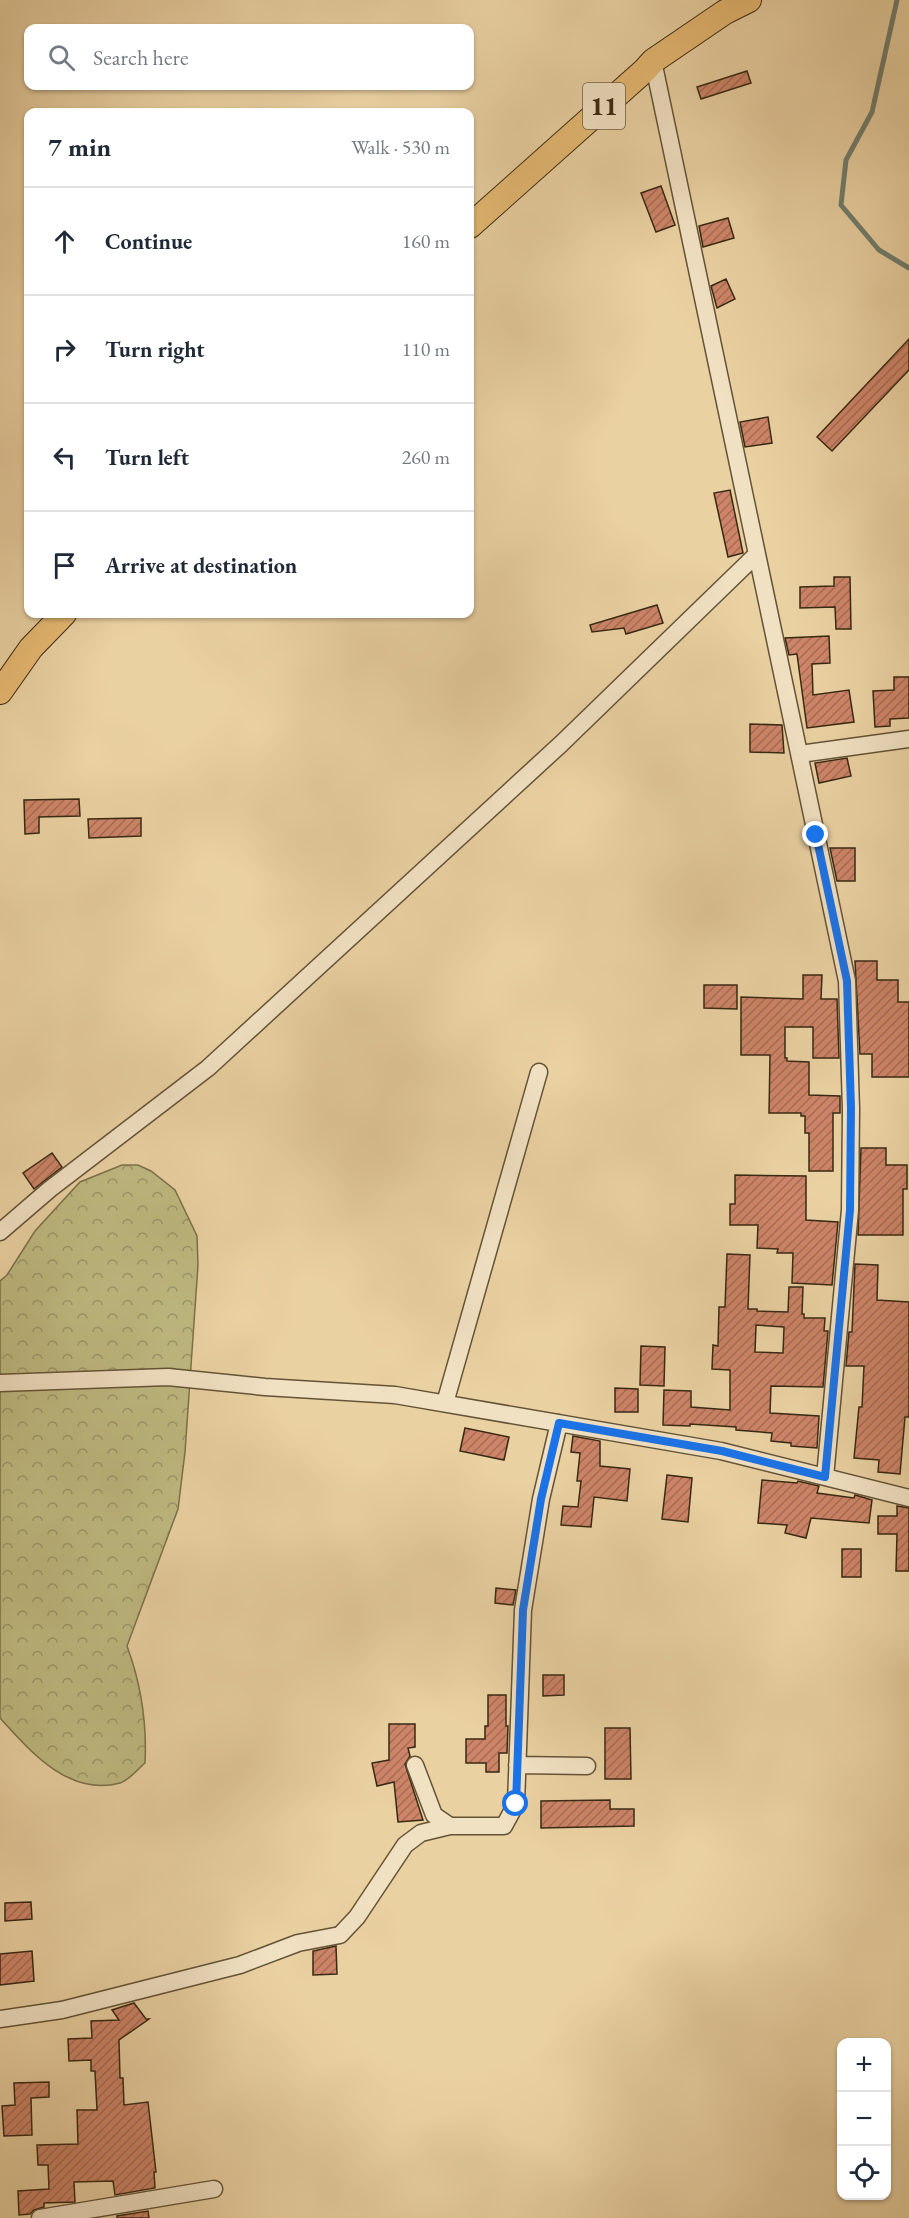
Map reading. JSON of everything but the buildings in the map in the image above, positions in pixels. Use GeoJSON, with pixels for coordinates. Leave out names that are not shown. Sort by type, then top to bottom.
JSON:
{"type":"FeatureCollection","features":[{"type":"Feature","properties":{"kind":"highway","name":"11"},"geometry":{"type":"LineString","coordinates":[[474,222],[653,61],[725,12],[749,0]]}},
{"type":"Feature","properties":{"kind":"highway"},"geometry":{"type":"LineString","coordinates":[[0,692],[31,648],[60,618]]}},
{"type":"Feature","properties":{"kind":"street"},"geometry":{"type":"LineString","coordinates":[[653,61],[843,953],[847,981],[850,1210],[825,1477]]}},
{"type":"Feature","properties":{"kind":"street"},"geometry":{"type":"LineString","coordinates":[[0,1232],[50,1189],[208,1068],[561,744],[757,554]]}},
{"type":"Feature","properties":{"kind":"street"},"geometry":{"type":"LineString","coordinates":[[800,754],[909,739]]}},
{"type":"Feature","properties":{"kind":"street"},"geometry":{"type":"LineString","coordinates":[[445,1403],[539,1072]]}},
{"type":"Feature","properties":{"kind":"street"},"geometry":{"type":"LineString","coordinates":[[0,1383],[168,1377],[265,1387],[395,1395],[722,1451],[909,1498]]}},
{"type":"Feature","properties":{"kind":"street"},"geometry":{"type":"LineString","coordinates":[[0,2019],[62,2010],[240,1965],[298,1943],[340,1935],[357,1917],[405,1845],[421,1833],[450,1826],[504,1826],[516,1804],[523,1610],[541,1499],[559,1423]]}},
{"type":"Feature","properties":{"kind":"street"},"geometry":{"type":"LineString","coordinates":[[415,1765],[434,1815],[450,1826]]}},
{"type":"Feature","properties":{"kind":"street"},"geometry":{"type":"LineString","coordinates":[[517,1765],[587,1766]]}},
{"type":"Feature","properties":{"kind":"street"},"geometry":{"type":"LineString","coordinates":[[40,2218],[214,2189]]}},
{"type":"Feature","properties":{"kind":"green space"},"geometry":{"type":"Polygon","coordinates":[[[122,1165],[138,1165],[151,1171],[175,1190],[197,1236],[198,1265],[185,1452],[178,1509],[127,1646],[142,1704],[145,1763],[123,1782],[101,1786],[84,1783],[52,1768],[24,1744],[0,1718],[0,1281],[7,1275],[35,1231],[80,1182],[122,1165]]]}},
{"type":"Feature","properties":{"kind":"waterway"},"geometry":{"type":"LineString","coordinates":[[897,0],[872,112],[846,160],[841,205],[879,250],[909,268]]}},
{"type":"Feature","properties":{"kind":"route"},"geometry":{"type":"LineString","coordinates":[[516,1804],[523,1610],[541,1499],[559,1423],[722,1451],[825,1477],[850,1210],[851,1108],[847,981],[843,953],[816,835]]}}]}
